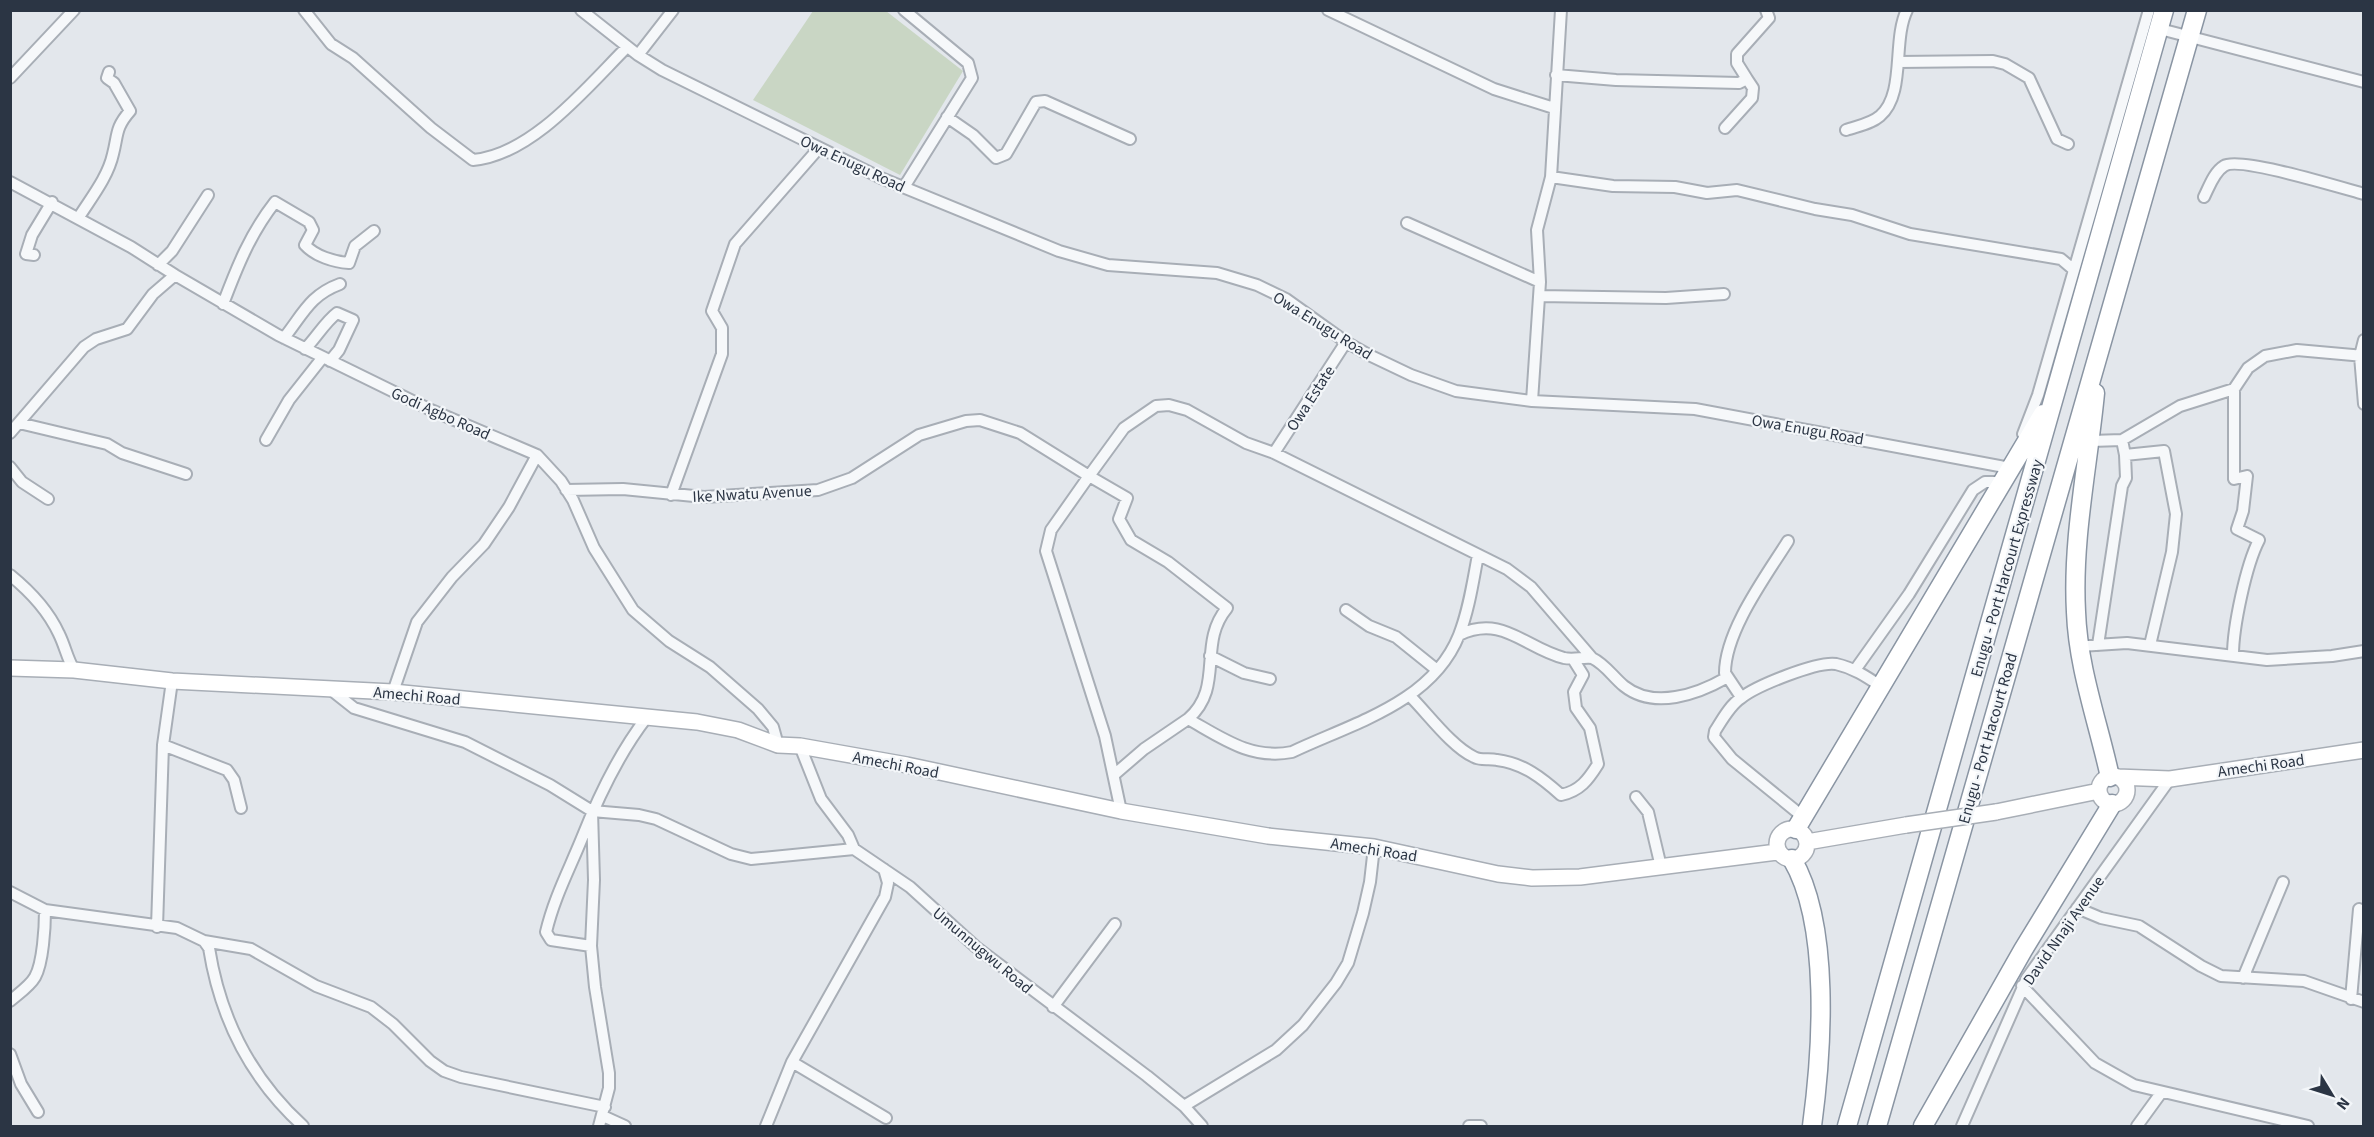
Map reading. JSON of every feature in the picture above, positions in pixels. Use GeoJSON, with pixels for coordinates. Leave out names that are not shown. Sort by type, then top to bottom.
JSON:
{"type":"FeatureCollection","features":[{"type":"Feature","properties":{"kind":"highway"},"geometry":{"type":"LineString","coordinates":[[2109,782],[2087,693],[2089,646],[2076,612],[2077,549],[2091,441],[2099,349],[2197,10]]}},
{"type":"Feature","properties":{"kind":"highway","name":"Enugu - Port Harcourt Expressway"},"geometry":{"type":"LineString","coordinates":[[1847,1126],[2053,397],[2158,15]]}},
{"type":"Feature","properties":{"kind":"highway","name":"Enugu - Port Hacourt Road"},"geometry":{"type":"LineString","coordinates":[[1877,1126],[2099,349]]}},
{"type":"Feature","properties":{"kind":"highway"},"geometry":{"type":"LineString","coordinates":[[1802,829],[1882,687],[2053,397]]}},
{"type":"Feature","properties":{"kind":"highway"},"geometry":{"type":"LineString","coordinates":[[1923,1126],[2023,950],[2117,802]]}},
{"type":"Feature","properties":{"kind":"highway"},"geometry":{"type":"LineString","coordinates":[[1785,856],[1807,888],[1818,953],[1817,1086],[1812,1126]]}},
{"type":"Feature","properties":{"kind":"main road","name":"Amechi Road"},"geometry":{"type":"LineString","coordinates":[[10,668],[74,670],[172,681],[393,692],[647,717],[738,730],[778,745],[800,746],[907,765],[1121,811],[1268,836],[1374,847],[1498,874],[1532,878],[1580,877],[1785,856]]}},
{"type":"Feature","properties":{"kind":"main road","name":"Amechi Road"},"geometry":{"type":"LineString","coordinates":[[2164,779],[2364,750]]}},
{"type":"Feature","properties":{"kind":"main road"},"geometry":{"type":"LineString","coordinates":[[1802,829],[1805,852],[1785,856],[1779,836],[1784,831],[1802,829],[1906,825],[1996,812],[2109,782],[2164,779]]}},
{"type":"Feature","properties":{"kind":"main road"},"geometry":{"type":"LineString","coordinates":[[2109,782],[2103,800],[2117,802],[2164,779]]}},
{"type":"Feature","properties":{"kind":"main road"},"geometry":{"type":"LineString","coordinates":[[2109,782],[2126,785],[2117,802]]}},
{"type":"Feature","properties":{"kind":"street"},"geometry":{"type":"LineString","coordinates":[[10,78],[74,10]]}},
{"type":"Feature","properties":{"kind":"street"},"geometry":{"type":"LineString","coordinates":[[304,10],[331,44],[353,58],[431,128],[473,160],[501,155],[530,140],[627,47]]}},
{"type":"Feature","properties":{"kind":"street","name":"Owa Enugu Road"},"geometry":{"type":"LineString","coordinates":[[580,10],[638,56],[819,148],[904,187],[1059,251],[1108,266],[1200,271],[1234,276],[1286,299],[1346,342],[1411,375],[1442,387],[1532,401],[1695,409],[2006,475]]}},
{"type":"Feature","properties":{"kind":"street"},"geometry":{"type":"LineString","coordinates":[[638,56],[673,10]]}},
{"type":"Feature","properties":{"kind":"street"},"geometry":{"type":"LineString","coordinates":[[904,10],[970,67],[972,78],[904,187]]}},
{"type":"Feature","properties":{"kind":"street"},"geometry":{"type":"LineString","coordinates":[[1328,10],[1494,89],[1554,108]]}},
{"type":"Feature","properties":{"kind":"street"},"geometry":{"type":"LineString","coordinates":[[1532,401],[1540,282],[1537,230],[1551,177],[1561,10]]}},
{"type":"Feature","properties":{"kind":"street"},"geometry":{"type":"LineString","coordinates":[[1743,81],[1737,63],[1737,54],[1769,18],[1766,10]]}},
{"type":"Feature","properties":{"kind":"street"},"geometry":{"type":"LineString","coordinates":[[1846,130],[1874,121],[1886,111],[1896,81],[1901,24],[1907,10]]}},
{"type":"Feature","properties":{"kind":"street"},"geometry":{"type":"LineString","coordinates":[[1855,670],[1909,594],[1973,490],[1985,482],[2006,475],[2038,395],[2074,270],[2158,15],[2190,39],[2364,82]]}},
{"type":"Feature","properties":{"kind":"street"},"geometry":{"type":"LineString","coordinates":[[1898,62],[1993,61],[2005,64],[2030,78],[2057,140],[2068,144]]}},
{"type":"Feature","properties":{"kind":"street"},"geometry":{"type":"LineString","coordinates":[[79,217],[113,155],[115,134],[130,111],[114,82],[107,78],[109,72]]}},
{"type":"Feature","properties":{"kind":"street"},"geometry":{"type":"LineString","coordinates":[[1556,75],[1616,80],[1743,81],[1753,88],[1752,98],[1725,128]]}},
{"type":"Feature","properties":{"kind":"street"},"geometry":{"type":"LineString","coordinates":[[947,117],[973,135],[996,158],[1006,154],[1036,102],[1045,101],[1130,139]]}},
{"type":"Feature","properties":{"kind":"street"},"geometry":{"type":"LineString","coordinates":[[671,495],[722,354],[722,328],[712,311],[735,244],[819,148]]}},
{"type":"Feature","properties":{"kind":"street"},"geometry":{"type":"LineString","coordinates":[[2204,197],[2215,176],[2224,166],[2233,163],[2269,169],[2364,194]]}},
{"type":"Feature","properties":{"kind":"street"},"geometry":{"type":"LineString","coordinates":[[1551,177],[1575,182],[1675,187],[1707,193],[1737,190],[1815,209],[1852,215],[1910,234],[2061,260],[2074,270]]}},
{"type":"Feature","properties":{"kind":"street","name":"Godi Agbo Road"},"geometry":{"type":"LineString","coordinates":[[10,182],[79,217],[223,304],[305,349],[431,410],[537,455],[561,481],[573,500],[594,548],[633,610],[669,641],[710,667],[758,709],[772,727],[778,745]]}},
{"type":"Feature","properties":{"kind":"street"},"geometry":{"type":"LineString","coordinates":[[158,265],[172,251],[208,195]]}},
{"type":"Feature","properties":{"kind":"street"},"geometry":{"type":"LineString","coordinates":[[34,255],[27,254],[32,235],[52,202]]}},
{"type":"Feature","properties":{"kind":"street"},"geometry":{"type":"LineString","coordinates":[[223,304],[240,257],[258,223],[275,202],[309,222],[313,230],[305,245],[312,253],[332,260],[349,263],[355,246],[374,231]]}},
{"type":"Feature","properties":{"kind":"street"},"geometry":{"type":"LineString","coordinates":[[1407,223],[1540,282]]}},
{"type":"Feature","properties":{"kind":"street"},"geometry":{"type":"LineString","coordinates":[[10,433],[84,347],[96,339],[127,329],[153,294],[174,275]]}},
{"type":"Feature","properties":{"kind":"street"},"geometry":{"type":"LineString","coordinates":[[284,338],[311,300],[323,291],[340,285]]}},
{"type":"Feature","properties":{"kind":"street"},"geometry":{"type":"LineString","coordinates":[[1539,296],[1666,298],[1724,294]]}},
{"type":"Feature","properties":{"kind":"street"},"geometry":{"type":"LineString","coordinates":[[266,440],[289,400],[326,359],[339,350],[353,320],[342,314],[333,315],[323,331],[305,349]]}},
{"type":"Feature","properties":{"kind":"street"},"geometry":{"type":"LineString","coordinates":[[2364,340],[2362,356],[2364,404]]}},
{"type":"Feature","properties":{"kind":"street","name":"Owa Estate"},"geometry":{"type":"LineString","coordinates":[[1274,453],[1346,342]]}},
{"type":"Feature","properties":{"kind":"street"},"geometry":{"type":"LineString","coordinates":[[2233,655],[2236,627],[2252,553],[2259,540],[2237,529],[2243,511],[2247,476],[2234,479],[2235,389],[2248,368],[2265,356],[2297,350],[2362,356]]}},
{"type":"Feature","properties":{"kind":"street"},"geometry":{"type":"LineString","coordinates":[[2091,441],[2122,440],[2180,406],[2235,389]]}},
{"type":"Feature","properties":{"kind":"street"},"geometry":{"type":"LineString","coordinates":[[1121,811],[1115,774],[1046,551],[1051,530],[1124,428],[1156,406],[1169,405],[1187,410],[1246,443],[1274,453],[1506,568],[1531,587],[1592,658],[1628,689],[1667,698],[1698,693],[1726,678]]}},
{"type":"Feature","properties":{"kind":"street","name":"Ike Nwatu Avenue"},"geometry":{"type":"LineString","coordinates":[[566,490],[623,489],[704,497],[818,490],[852,478],[919,435],[966,421],[980,420],[1020,433],[1127,498],[1119,519],[1131,540],[1168,562],[1227,609],[1214,625],[1210,656]]}},
{"type":"Feature","properties":{"kind":"street"},"geometry":{"type":"LineString","coordinates":[[19,423],[107,444],[122,453],[186,474]]}},
{"type":"Feature","properties":{"kind":"street"},"geometry":{"type":"LineString","coordinates":[[2122,440],[2126,477],[2089,646],[2150,645],[2284,660],[2364,651]]}},
{"type":"Feature","properties":{"kind":"street"},"geometry":{"type":"LineString","coordinates":[[2125,455],[2164,451],[2176,514],[2172,552],[2150,645]]}},
{"type":"Feature","properties":{"kind":"street"},"geometry":{"type":"LineString","coordinates":[[393,692],[417,622],[452,577],[484,544],[509,507],[537,455]]}},
{"type":"Feature","properties":{"kind":"street"},"geometry":{"type":"LineString","coordinates":[[10,467],[22,482],[48,499]]}},
{"type":"Feature","properties":{"kind":"street"},"geometry":{"type":"LineString","coordinates":[[1741,697],[1726,678],[1725,663],[1733,639],[1760,585],[1788,541]]}},
{"type":"Feature","properties":{"kind":"street"},"geometry":{"type":"LineString","coordinates":[[1188,719],[1240,748],[1260,754],[1277,755],[1292,752],[1410,696],[1437,670],[1459,635],[1478,555]]}},
{"type":"Feature","properties":{"kind":"street"},"geometry":{"type":"LineString","coordinates":[[10,575],[35,596],[45,610],[60,635],[64,652],[74,670]]}},
{"type":"Feature","properties":{"kind":"street"},"geometry":{"type":"LineString","coordinates":[[1346,610],[1369,626],[1396,637],[1437,670]]}},
{"type":"Feature","properties":{"kind":"street"},"geometry":{"type":"LineString","coordinates":[[1459,635],[1473,628],[1489,627],[1523,638],[1559,656],[1592,658]]}},
{"type":"Feature","properties":{"kind":"street"},"geometry":{"type":"LineString","coordinates":[[1115,774],[1144,749],[1188,719],[1198,709],[1206,696],[1210,656],[1244,674],[1270,679]]}},
{"type":"Feature","properties":{"kind":"street"},"geometry":{"type":"LineString","coordinates":[[1410,696],[1464,752],[1478,759],[1496,759],[1519,765],[1539,775],[1561,795],[1575,792],[1598,764],[1590,728],[1576,708],[1575,692],[1583,675],[1573,658]]}},
{"type":"Feature","properties":{"kind":"street"},"geometry":{"type":"LineString","coordinates":[[1802,829],[1732,759],[1714,737],[1723,719],[1741,697],[1811,666],[1831,664],[1855,670],[1882,687]]}},
{"type":"Feature","properties":{"kind":"street"},"geometry":{"type":"LineString","coordinates":[[157,927],[163,745],[172,681]]}},
{"type":"Feature","properties":{"kind":"street"},"geometry":{"type":"LineString","coordinates":[[330,689],[354,708],[465,742],[550,784],[592,811],[639,815],[656,819],[731,854],[751,859],[854,849]]}},
{"type":"Feature","properties":{"kind":"street"},"geometry":{"type":"LineString","coordinates":[[591,946],[551,940],[546,932],[555,899],[592,811],[632,736],[647,717]]}},
{"type":"Feature","properties":{"kind":"street"},"geometry":{"type":"LineString","coordinates":[[163,745],[227,770],[234,780],[241,808]]}},
{"type":"Feature","properties":{"kind":"street","name":"Umunnugwu Road"},"geometry":{"type":"LineString","coordinates":[[800,746],[821,799],[848,835],[854,849],[915,891],[976,947],[1184,1106],[1202,1126]]}},
{"type":"Feature","properties":{"kind":"street","name":"David Nnaji Avenue"},"geometry":{"type":"LineString","coordinates":[[1962,1126],[1995,1055],[2022,986],[2164,779]]}},
{"type":"Feature","properties":{"kind":"street"},"geometry":{"type":"LineString","coordinates":[[1636,797],[1648,812],[1661,867]]}},
{"type":"Feature","properties":{"kind":"street"},"geometry":{"type":"LineString","coordinates":[[592,811],[594,880],[591,946],[594,987],[609,1074],[602,1116]]}},
{"type":"Feature","properties":{"kind":"street"},"geometry":{"type":"LineString","coordinates":[[1184,1106],[1276,1050],[1303,1025],[1336,983],[1348,963],[1363,913],[1370,882],[1374,847]]}},
{"type":"Feature","properties":{"kind":"street"},"geometry":{"type":"LineString","coordinates":[[766,1126],[792,1062],[885,897],[888,883],[884,869]]}},
{"type":"Feature","properties":{"kind":"street"},"geometry":{"type":"LineString","coordinates":[[2243,978],[2283,882]]}},
{"type":"Feature","properties":{"kind":"street"},"geometry":{"type":"LineString","coordinates":[[10,892],[45,910],[177,928],[204,940],[251,950],[316,986],[371,1007],[444,1071],[602,1116],[625,1126]]}},
{"type":"Feature","properties":{"kind":"street"},"geometry":{"type":"LineString","coordinates":[[2077,908],[2101,918],[2139,926],[2221,976],[2304,981],[2364,1002]]}},
{"type":"Feature","properties":{"kind":"street"},"geometry":{"type":"LineString","coordinates":[[2352,999],[2359,909]]}},
{"type":"Feature","properties":{"kind":"street"},"geometry":{"type":"LineString","coordinates":[[10,1001],[34,979],[45,927],[45,910]]}},
{"type":"Feature","properties":{"kind":"street"},"geometry":{"type":"LineString","coordinates":[[1053,1007],[1115,924]]}},
{"type":"Feature","properties":{"kind":"street"},"geometry":{"type":"LineString","coordinates":[[204,940],[209,948],[225,1015],[235,1037],[270,1093],[303,1126]]}},
{"type":"Feature","properties":{"kind":"street"},"geometry":{"type":"LineString","coordinates":[[2022,986],[2096,1063],[2134,1085],[2308,1126]]}},
{"type":"Feature","properties":{"kind":"street"},"geometry":{"type":"LineString","coordinates":[[10,1054],[21,1084],[38,1113]]}},
{"type":"Feature","properties":{"kind":"street"},"geometry":{"type":"LineString","coordinates":[[792,1062],[886,1119]]}},
{"type":"Feature","properties":{"kind":"street"},"geometry":{"type":"LineString","coordinates":[[2137,1126],[2161,1093]]}},
{"type":"Feature","properties":{"kind":"street"},"geometry":{"type":"LineString","coordinates":[[1469,1126],[1481,1126]]}},
{"type":"Feature","properties":{"kind":"green space"},"geometry":{"type":"Polygon","coordinates":[[[813,11],[886,11],[963,71],[900,175],[753,100],[813,11]]]}}]}
